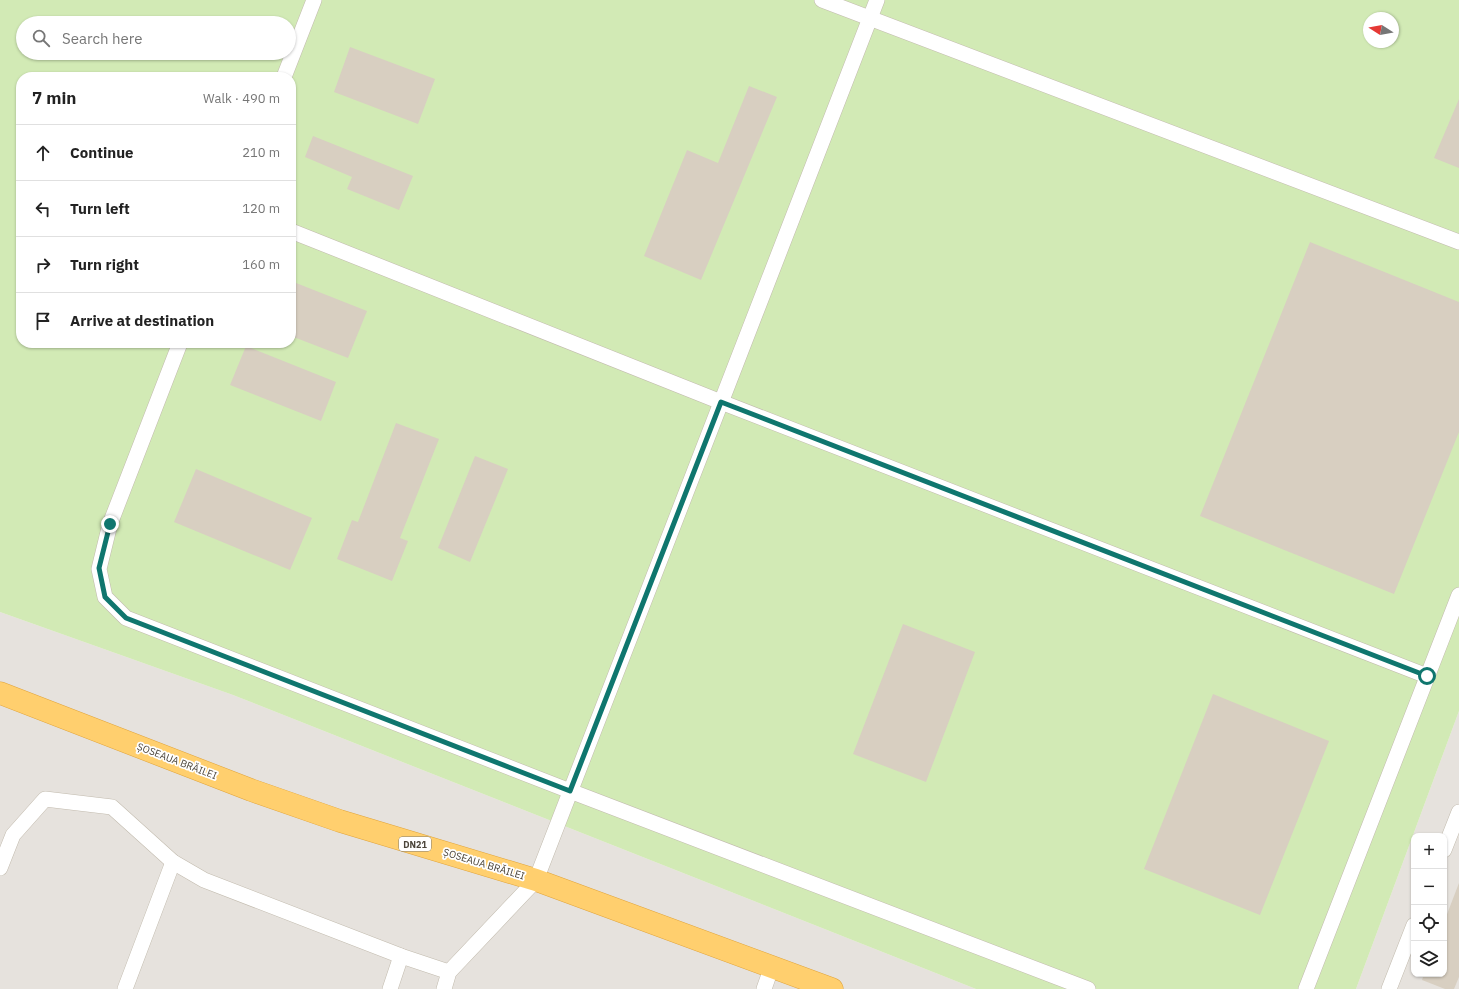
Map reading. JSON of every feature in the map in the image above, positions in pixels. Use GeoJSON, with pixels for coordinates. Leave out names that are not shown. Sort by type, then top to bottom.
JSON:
{"type":"FeatureCollection","features":[{"type":"Feature","properties":{"kind":"highway","name":"ȘOSEAUA BRĂILEI"},"geometry":{"type":"LineString","coordinates":[[0,693],[310,811],[536,880],[832,989]]}},
{"type":"Feature","properties":{"kind":"lane"},"geometry":{"type":"LineString","coordinates":[[296,46],[314,0]]}},
{"type":"Feature","properties":{"kind":"lane"},"geometry":{"type":"LineString","coordinates":[[822,0],[1459,242]]}},
{"type":"Feature","properties":{"kind":"lane"},"geometry":{"type":"LineString","coordinates":[[444,989],[449,972],[536,880],[877,0]]}},
{"type":"Feature","properties":{"kind":"lane"},"geometry":{"type":"LineString","coordinates":[[286,72],[291,60]]}},
{"type":"Feature","properties":{"kind":"lane"},"geometry":{"type":"LineString","coordinates":[[296,233],[721,402],[1427,676]]}},
{"type":"Feature","properties":{"kind":"lane"},"geometry":{"type":"LineString","coordinates":[[178,348],[110,524],[99,568],[105,597],[126,618],[570,791],[1088,989]]}},
{"type":"Feature","properties":{"kind":"lane"},"geometry":{"type":"LineString","coordinates":[[1306,989],[1459,595]]}},
{"type":"Feature","properties":{"kind":"lane"},"geometry":{"type":"LineString","coordinates":[[0,868],[13,835],[45,799],[112,807],[173,862],[204,880],[401,956],[449,972]]}},
{"type":"Feature","properties":{"kind":"lane"},"geometry":{"type":"LineString","coordinates":[[1447,842],[1459,812]]}},
{"type":"Feature","properties":{"kind":"lane"},"geometry":{"type":"LineString","coordinates":[[125,989],[173,862]]}},
{"type":"Feature","properties":{"kind":"lane"},"geometry":{"type":"LineString","coordinates":[[1389,989],[1411,934]]}},
{"type":"Feature","properties":{"kind":"lane"},"geometry":{"type":"LineString","coordinates":[[390,989],[401,956]]}},
{"type":"Feature","properties":{"kind":"lane"},"geometry":{"type":"LineString","coordinates":[[764,989],[772,966]]}},
{"type":"Feature","properties":{"kind":"shaded area"},"geometry":{"type":"Polygon","coordinates":[[[0,612],[233,695],[976,989],[0,989],[0,612]]]}},
{"type":"Feature","properties":{"kind":"shaded area"},"geometry":{"type":"Polygon","coordinates":[[[1459,711],[1459,989],[1356,989],[1411,841],[1411,977],[1447,977],[1447,833],[1414,833],[1459,711]]]}},
{"type":"Feature","properties":{"kind":"green space"},"geometry":{"type":"Polygon","coordinates":[[[0,0],[1459,0],[1459,711],[1414,833],[1411,833],[1411,841],[1356,989],[976,989],[233,695],[0,612],[0,0]]]}},
{"type":"Feature","properties":{"kind":"building"},"geometry":{"type":"Polygon","coordinates":[[[350,47],[435,79],[418,124],[334,92],[350,47]]]}},
{"type":"Feature","properties":{"kind":"building"},"geometry":{"type":"Polygon","coordinates":[[[749,86],[777,97],[701,280],[644,256],[687,150],[718,163],[749,86]]]}},
{"type":"Feature","properties":{"kind":"building"},"geometry":{"type":"Polygon","coordinates":[[[1459,99],[1459,168],[1434,158],[1459,99]]]}},
{"type":"Feature","properties":{"kind":"building"},"geometry":{"type":"Polygon","coordinates":[[[313,136],[413,176],[399,210],[347,189],[352,177],[305,157],[313,136]]]}},
{"type":"Feature","properties":{"kind":"building"},"geometry":{"type":"Polygon","coordinates":[[[1310,242],[1459,302],[1459,432],[1394,594],[1200,516],[1310,242]]]}},
{"type":"Feature","properties":{"kind":"building"},"geometry":{"type":"Polygon","coordinates":[[[296,283],[367,311],[348,358],[296,338],[296,283]]]}},
{"type":"Feature","properties":{"kind":"building"},"geometry":{"type":"Polygon","coordinates":[[[245,348],[251,348],[336,382],[321,421],[230,385],[245,348]]]}},
{"type":"Feature","properties":{"kind":"building"},"geometry":{"type":"Polygon","coordinates":[[[396,423],[439,439],[400,538],[408,541],[392,581],[337,559],[352,520],[358,522],[396,423]]]}},
{"type":"Feature","properties":{"kind":"building"},"geometry":{"type":"Polygon","coordinates":[[[475,456],[508,469],[470,562],[438,548],[475,456]]]}},
{"type":"Feature","properties":{"kind":"building"},"geometry":{"type":"Polygon","coordinates":[[[196,469],[312,518],[290,570],[174,522],[196,469]]]}},
{"type":"Feature","properties":{"kind":"building"},"geometry":{"type":"Polygon","coordinates":[[[903,624],[975,652],[926,782],[853,754],[903,624]]]}},
{"type":"Feature","properties":{"kind":"building"},"geometry":{"type":"Polygon","coordinates":[[[1213,694],[1329,741],[1260,915],[1144,869],[1213,694]]]}},
{"type":"Feature","properties":{"kind":"building"},"geometry":{"type":"Polygon","coordinates":[[[1459,883],[1459,977],[1454,989],[1445,989],[1422,980],[1423,977],[1447,977],[1447,914],[1459,883]]]}},
{"type":"Feature","properties":{"kind":"route"},"geometry":{"type":"LineString","coordinates":[[110,524],[99,568],[105,597],[126,618],[570,791],[721,402],[1427,676]]}}]}
